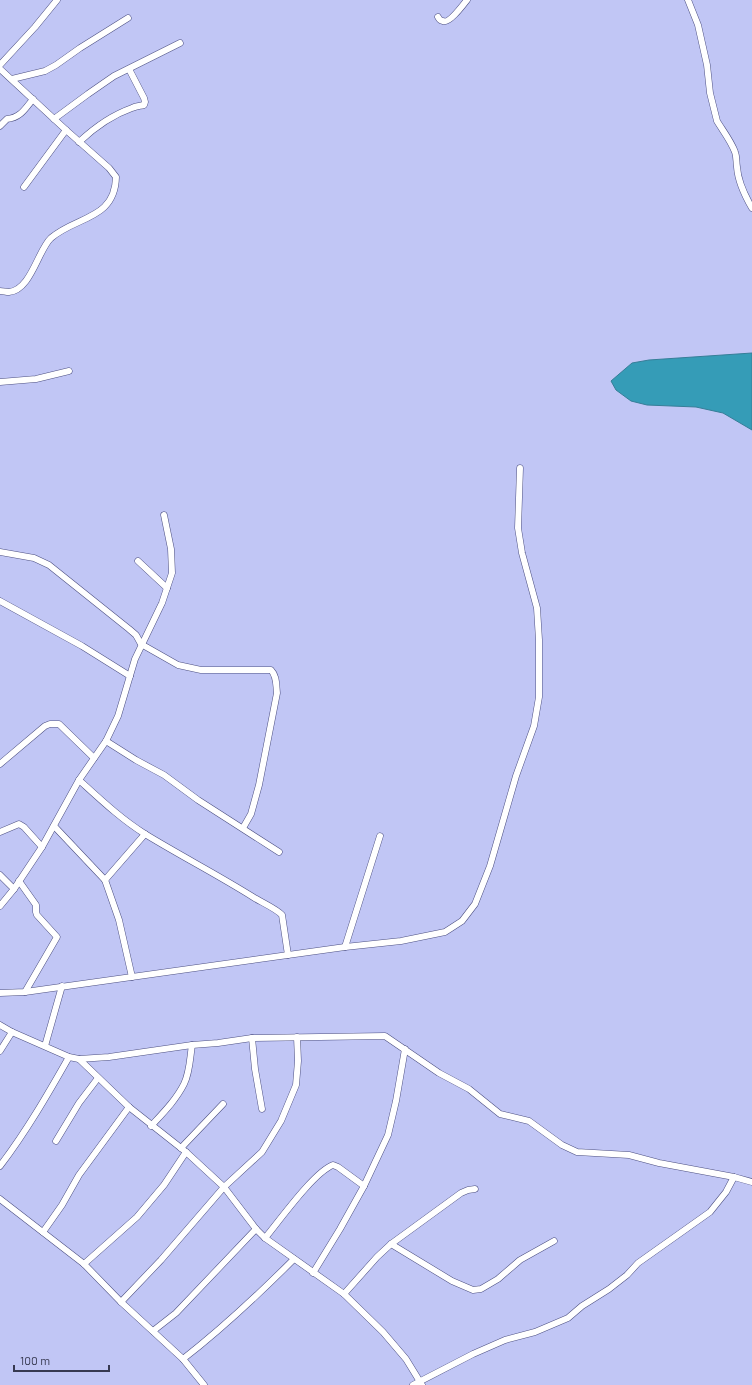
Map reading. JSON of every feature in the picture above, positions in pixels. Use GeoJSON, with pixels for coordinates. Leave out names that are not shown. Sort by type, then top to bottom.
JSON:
{"type":"FeatureCollection","features":[{"type":"Feature","properties":{"kind":"street"},"geometry":{"type":"LineString","coordinates":[[0,65],[35,27],[57,0]]}},
{"type":"Feature","properties":{"kind":"street"},"geometry":{"type":"LineString","coordinates":[[438,17],[443,21],[451,19],[467,0]]}},
{"type":"Feature","properties":{"kind":"street"},"geometry":{"type":"LineString","coordinates":[[688,0],[698,25],[717,122],[734,150],[745,197],[752,208]]}},
{"type":"Feature","properties":{"kind":"street"},"geometry":{"type":"LineString","coordinates":[[12,79],[56,66],[80,48],[128,18]]}},
{"type":"Feature","properties":{"kind":"street"},"geometry":{"type":"LineString","coordinates":[[54,119],[114,76],[180,43]]}},
{"type":"Feature","properties":{"kind":"street"},"geometry":{"type":"LineString","coordinates":[[0,69],[109,168],[116,177],[116,186],[110,200],[103,209],[92,217],[59,232],[50,239],[44,247],[26,281],[18,289],[10,292],[0,290]]}},
{"type":"Feature","properties":{"kind":"street"},"geometry":{"type":"LineString","coordinates":[[79,142],[93,129],[103,123],[132,108],[144,104],[144,98],[129,69]]}},
{"type":"Feature","properties":{"kind":"street"},"geometry":{"type":"LineString","coordinates":[[0,126],[7,119],[14,118],[19,115],[32,99]]}},
{"type":"Feature","properties":{"kind":"street"},"geometry":{"type":"LineString","coordinates":[[24,187],[66,130]]}},
{"type":"Feature","properties":{"kind":"street"},"geometry":{"type":"LineString","coordinates":[[0,382],[36,379],[69,371]]}},
{"type":"Feature","properties":{"kind":"street"},"geometry":{"type":"LineString","coordinates":[[0,993],[25,992],[345,947],[401,941],[445,932],[462,921],[475,904],[490,866],[516,776],[534,726],[539,697],[539,640],[537,608],[522,553],[518,528],[520,468]]}},
{"type":"Feature","properties":{"kind":"street"},"geometry":{"type":"LineString","coordinates":[[0,906],[14,889],[42,847],[79,780],[106,741],[118,716],[135,659],[162,603],[172,573],[171,549],[164,515]]}},
{"type":"Feature","properties":{"kind":"street"},"geometry":{"type":"LineString","coordinates":[[0,552],[34,558],[48,565],[129,629],[136,635],[141,644],[178,665],[200,670],[271,670],[275,674],[277,694],[259,785],[251,814],[244,828]]}},
{"type":"Feature","properties":{"kind":"street"},"geometry":{"type":"LineString","coordinates":[[138,561],[167,588]]}},
{"type":"Feature","properties":{"kind":"street"},"geometry":{"type":"LineString","coordinates":[[0,601],[82,646],[130,676]]}},
{"type":"Feature","properties":{"kind":"street"},"geometry":{"type":"LineString","coordinates":[[0,764],[45,726],[50,724],[59,724],[94,758]]}},
{"type":"Feature","properties":{"kind":"street"},"geometry":{"type":"LineString","coordinates":[[106,741],[136,760],[164,775],[198,800],[244,828],[279,852]]}},
{"type":"Feature","properties":{"kind":"street"},"geometry":{"type":"LineString","coordinates":[[79,780],[121,818],[145,834],[218,875],[270,908],[279,912],[282,915],[288,955]]}},
{"type":"Feature","properties":{"kind":"street"},"geometry":{"type":"LineString","coordinates":[[0,832],[19,824],[24,827],[42,847]]}},
{"type":"Feature","properties":{"kind":"street"},"geometry":{"type":"LineString","coordinates":[[54,826],[105,880],[119,920],[132,977]]}},
{"type":"Feature","properties":{"kind":"street"},"geometry":{"type":"LineString","coordinates":[[105,880],[145,834]]}},
{"type":"Feature","properties":{"kind":"street"},"geometry":{"type":"LineString","coordinates":[[345,947],[380,836]]}},
{"type":"Feature","properties":{"kind":"street"},"geometry":{"type":"LineString","coordinates":[[0,875],[14,889]]}},
{"type":"Feature","properties":{"kind":"street"},"geometry":{"type":"LineString","coordinates":[[19,881],[36,905],[36,912],[38,915],[57,937],[25,992]]}},
{"type":"Feature","properties":{"kind":"street"},"geometry":{"type":"LineString","coordinates":[[45,1046],[62,986]]}},
{"type":"Feature","properties":{"kind":"street"},"geometry":{"type":"LineString","coordinates":[[0,1025],[12,1032],[69,1057],[79,1059],[252,1038],[352,1038],[385,1036],[439,1073],[469,1089],[500,1114],[529,1121],[562,1145],[577,1152],[629,1155],[659,1163],[734,1177],[752,1182]]}},
{"type":"Feature","properties":{"kind":"street"},"geometry":{"type":"LineString","coordinates":[[0,1051],[12,1032]]}},
{"type":"Feature","properties":{"kind":"street"},"geometry":{"type":"LineString","coordinates":[[121,1302],[161,1260],[224,1187],[262,1152],[281,1121],[296,1085],[298,1077],[297,1037]]}},
{"type":"Feature","properties":{"kind":"street"},"geometry":{"type":"LineString","coordinates":[[252,1038],[255,1069],[262,1109]]}},
{"type":"Feature","properties":{"kind":"street"},"geometry":{"type":"LineString","coordinates":[[152,1126],[175,1098],[184,1083],[189,1066],[192,1045]]}},
{"type":"Feature","properties":{"kind":"street"},"geometry":{"type":"LineString","coordinates":[[313,1272],[340,1229],[364,1186],[388,1135],[396,1101],[404,1049]]}},
{"type":"Feature","properties":{"kind":"street"},"geometry":{"type":"LineString","coordinates":[[0,1166],[12,1150],[69,1057]]}},
{"type":"Feature","properties":{"kind":"street"},"geometry":{"type":"LineString","coordinates":[[79,1059],[129,1107],[184,1150],[224,1187],[256,1229],[266,1238],[344,1294],[383,1332],[406,1359],[421,1383]]}},
{"type":"Feature","properties":{"kind":"street"},"geometry":{"type":"LineString","coordinates":[[56,1141],[79,1103],[98,1078]]}},
{"type":"Feature","properties":{"kind":"street"},"geometry":{"type":"LineString","coordinates":[[84,1264],[137,1217],[164,1185],[184,1150],[223,1104]]}},
{"type":"Feature","properties":{"kind":"street"},"geometry":{"type":"LineString","coordinates":[[43,1232],[62,1206],[79,1175],[129,1107]]}},
{"type":"Feature","properties":{"kind":"street"},"geometry":{"type":"LineString","coordinates":[[266,1238],[307,1186],[328,1167],[333,1165],[338,1166],[364,1186]]}},
{"type":"Feature","properties":{"kind":"street"},"geometry":{"type":"LineString","coordinates":[[413,1385],[421,1383],[486,1348],[506,1340],[535,1332],[568,1318],[582,1306],[609,1289],[627,1275],[638,1263],[710,1212],[726,1192],[734,1177]]}},
{"type":"Feature","properties":{"kind":"street"},"geometry":{"type":"LineString","coordinates":[[344,1294],[377,1257],[391,1244],[461,1193],[476,1189]]}},
{"type":"Feature","properties":{"kind":"street"},"geometry":{"type":"LineString","coordinates":[[0,1199],[84,1264],[121,1302],[183,1359],[204,1385]]}},
{"type":"Feature","properties":{"kind":"street"},"geometry":{"type":"LineString","coordinates":[[153,1331],[176,1313],[256,1229]]}},
{"type":"Feature","properties":{"kind":"street"},"geometry":{"type":"LineString","coordinates":[[391,1244],[452,1281],[473,1290],[481,1289],[498,1279],[520,1260],[554,1241]]}},
{"type":"Feature","properties":{"kind":"street"},"geometry":{"type":"LineString","coordinates":[[183,1359],[215,1334],[242,1310],[294,1258]]}},
{"type":"Feature","properties":{"kind":"water"},"geometry":{"type":"Polygon","coordinates":[[[752,353],[752,430],[723,413],[696,407],[647,405],[631,401],[616,390],[611,381],[632,363],[649,360],[752,353]]]}}]}
